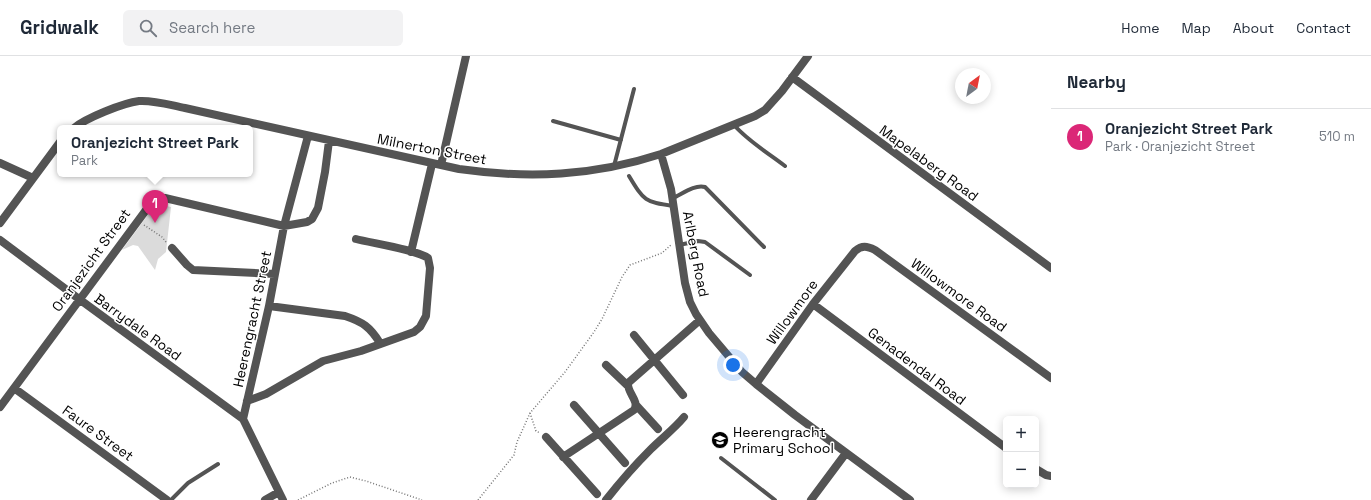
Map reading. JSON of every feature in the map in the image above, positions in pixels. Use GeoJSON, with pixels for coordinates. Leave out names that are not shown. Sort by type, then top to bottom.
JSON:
{"type":"FeatureCollection","features":[{"type":"Feature","properties":{"kind":"street"},"geometry":{"type":"LineString","coordinates":[[441,165],[466,56]]}},
{"type":"Feature","properties":{"kind":"street","name":"Milnerton Street"},"geometry":{"type":"LineString","coordinates":[[78,125],[86,120],[122,106],[148,101],[432,164],[477,172],[561,175],[614,167],[662,154],[755,116],[765,110],[772,103],[808,56]]}},
{"type":"Feature","properties":{"kind":"street","name":"Mapelaberg Road"},"geometry":{"type":"LineString","coordinates":[[792,77],[1051,268]]}},
{"type":"Feature","properties":{"kind":"street","name":"Heerengracht Street"},"geometry":{"type":"LineString","coordinates":[[243,419],[270,306],[284,226],[308,136]]}},
{"type":"Feature","properties":{"kind":"street"},"geometry":{"type":"LineString","coordinates":[[284,226],[307,222],[312,219],[316,212],[322,193],[329,141]]}},
{"type":"Feature","properties":{"kind":"street"},"geometry":{"type":"LineString","coordinates":[[0,222],[57,146]]}},
{"type":"Feature","properties":{"kind":"street","name":"Arlberg Road"},"geometry":{"type":"LineString","coordinates":[[662,154],[673,202],[678,242],[690,302],[700,320],[728,357],[742,372],[846,453],[910,500]]}},
{"type":"Feature","properties":{"kind":"street"},"geometry":{"type":"LineString","coordinates":[[0,163],[33,178]]}},
{"type":"Feature","properties":{"kind":"street"},"geometry":{"type":"LineString","coordinates":[[411,252],[432,164]]}},
{"type":"Feature","properties":{"kind":"street","name":"Oranjezicht Street"},"geometry":{"type":"LineString","coordinates":[[0,407],[152,202],[161,198],[284,226]]}},
{"type":"Feature","properties":{"kind":"street"},"geometry":{"type":"LineString","coordinates":[[247,401],[266,394],[323,360],[361,351],[414,332],[420,327],[426,316],[430,264],[428,258],[411,252],[356,239]]}},
{"type":"Feature","properties":{"kind":"street","name":"Barrydale Road"},"geometry":{"type":"LineString","coordinates":[[0,240],[243,419]]}},
{"type":"Feature","properties":{"kind":"street","name":"Willowmore Road"},"geometry":{"type":"LineString","coordinates":[[851,256],[855,251],[862,247],[866,246],[875,250],[1051,378]]}},
{"type":"Feature","properties":{"kind":"street"},"geometry":{"type":"LineString","coordinates":[[172,248],[193,270],[275,274]]}},
{"type":"Feature","properties":{"kind":"street","name":"Willowmore"},"geometry":{"type":"LineString","coordinates":[[756,384],[813,304],[851,256]]}},
{"type":"Feature","properties":{"kind":"street","name":"Genadendal Road"},"geometry":{"type":"LineString","coordinates":[[813,304],[1003,446]]}},
{"type":"Feature","properties":{"kind":"street"},"geometry":{"type":"LineString","coordinates":[[270,306],[345,316],[363,323],[370,329],[380,343]]}},
{"type":"Feature","properties":{"kind":"street"},"geometry":{"type":"LineString","coordinates":[[627,385],[700,320]]}},
{"type":"Feature","properties":{"kind":"street"},"geometry":{"type":"LineString","coordinates":[[634,335],[683,395]]}},
{"type":"Feature","properties":{"kind":"street"},"geometry":{"type":"LineString","coordinates":[[606,365],[627,385],[636,405],[658,429]]}},
{"type":"Feature","properties":{"kind":"street","name":"Faure Street"},"geometry":{"type":"LineString","coordinates":[[14,388],[167,500]]}},
{"type":"Feature","properties":{"kind":"street"},"geometry":{"type":"LineString","coordinates":[[574,405],[625,463]]}},
{"type":"Feature","properties":{"kind":"street"},"geometry":{"type":"LineString","coordinates":[[564,457],[632,412],[636,408],[636,405]]}},
{"type":"Feature","properties":{"kind":"street"},"geometry":{"type":"LineString","coordinates":[[606,500],[630,471],[684,417]]}},
{"type":"Feature","properties":{"kind":"street"},"geometry":{"type":"LineString","coordinates":[[243,419],[283,500]]}},
{"type":"Feature","properties":{"kind":"street"},"geometry":{"type":"LineString","coordinates":[[546,437],[597,494]]}},
{"type":"Feature","properties":{"kind":"street"},"geometry":{"type":"LineString","coordinates":[[811,500],[846,453]]}},
{"type":"Feature","properties":{"kind":"street"},"geometry":{"type":"LineString","coordinates":[[1039,472],[1051,476]]}},
{"type":"Feature","properties":{"kind":"street"},"geometry":{"type":"LineString","coordinates":[[265,500],[279,492]]}},
{"type":"Feature","properties":{"kind":"lane"},"geometry":{"type":"LineString","coordinates":[[614,167],[634,89]]}},
{"type":"Feature","properties":{"kind":"lane"},"geometry":{"type":"LineString","coordinates":[[553,121],[621,140]]}},
{"type":"Feature","properties":{"kind":"lane"},"geometry":{"type":"LineString","coordinates":[[733,125],[751,141],[786,166]]}},
{"type":"Feature","properties":{"kind":"lane"},"geometry":{"type":"LineString","coordinates":[[630,176],[642,197],[653,203],[673,202],[696,187],[706,187],[764,247]]}},
{"type":"Feature","properties":{"kind":"lane"},"geometry":{"type":"LineString","coordinates":[[678,242],[705,242],[750,275]]}},
{"type":"Feature","properties":{"kind":"lane"},"geometry":{"type":"LineString","coordinates":[[721,458],[775,500]]}},
{"type":"Feature","properties":{"kind":"lane"},"geometry":{"type":"LineString","coordinates":[[171,500],[188,483],[218,464]]}},
{"type":"Feature","properties":{"kind":"path"},"geometry":{"type":"LineString","coordinates":[[137,221],[162,237],[172,248]]}},
{"type":"Feature","properties":{"kind":"path"},"geometry":{"type":"LineString","coordinates":[[478,500],[514,455],[517,442],[530,413],[565,372],[594,332],[602,319],[622,277],[630,265],[662,253],[678,242]]}},
{"type":"Feature","properties":{"kind":"path"},"geometry":{"type":"LineString","coordinates":[[530,413],[536,431],[546,437]]}},
{"type":"Feature","properties":{"kind":"path"},"geometry":{"type":"LineString","coordinates":[[298,500],[332,482],[350,477],[422,500]]}},
{"type":"Feature","properties":{"kind":"shaded area"},"geometry":{"type":"Polygon","coordinates":[[[156,204],[171,207],[166,252],[158,259],[155,270],[138,246],[133,245],[122,250],[156,204]]]}},
{"type":"Feature","properties":{"kind":"place","name":"Oranjezicht Street Park"},"geometry":{"type":"Point","coordinates":[155,223]}},
{"type":"Feature","properties":{"kind":"place","name":"Heerengracht Primary School"},"geometry":{"type":"Point","coordinates":[720,440]}}]}
